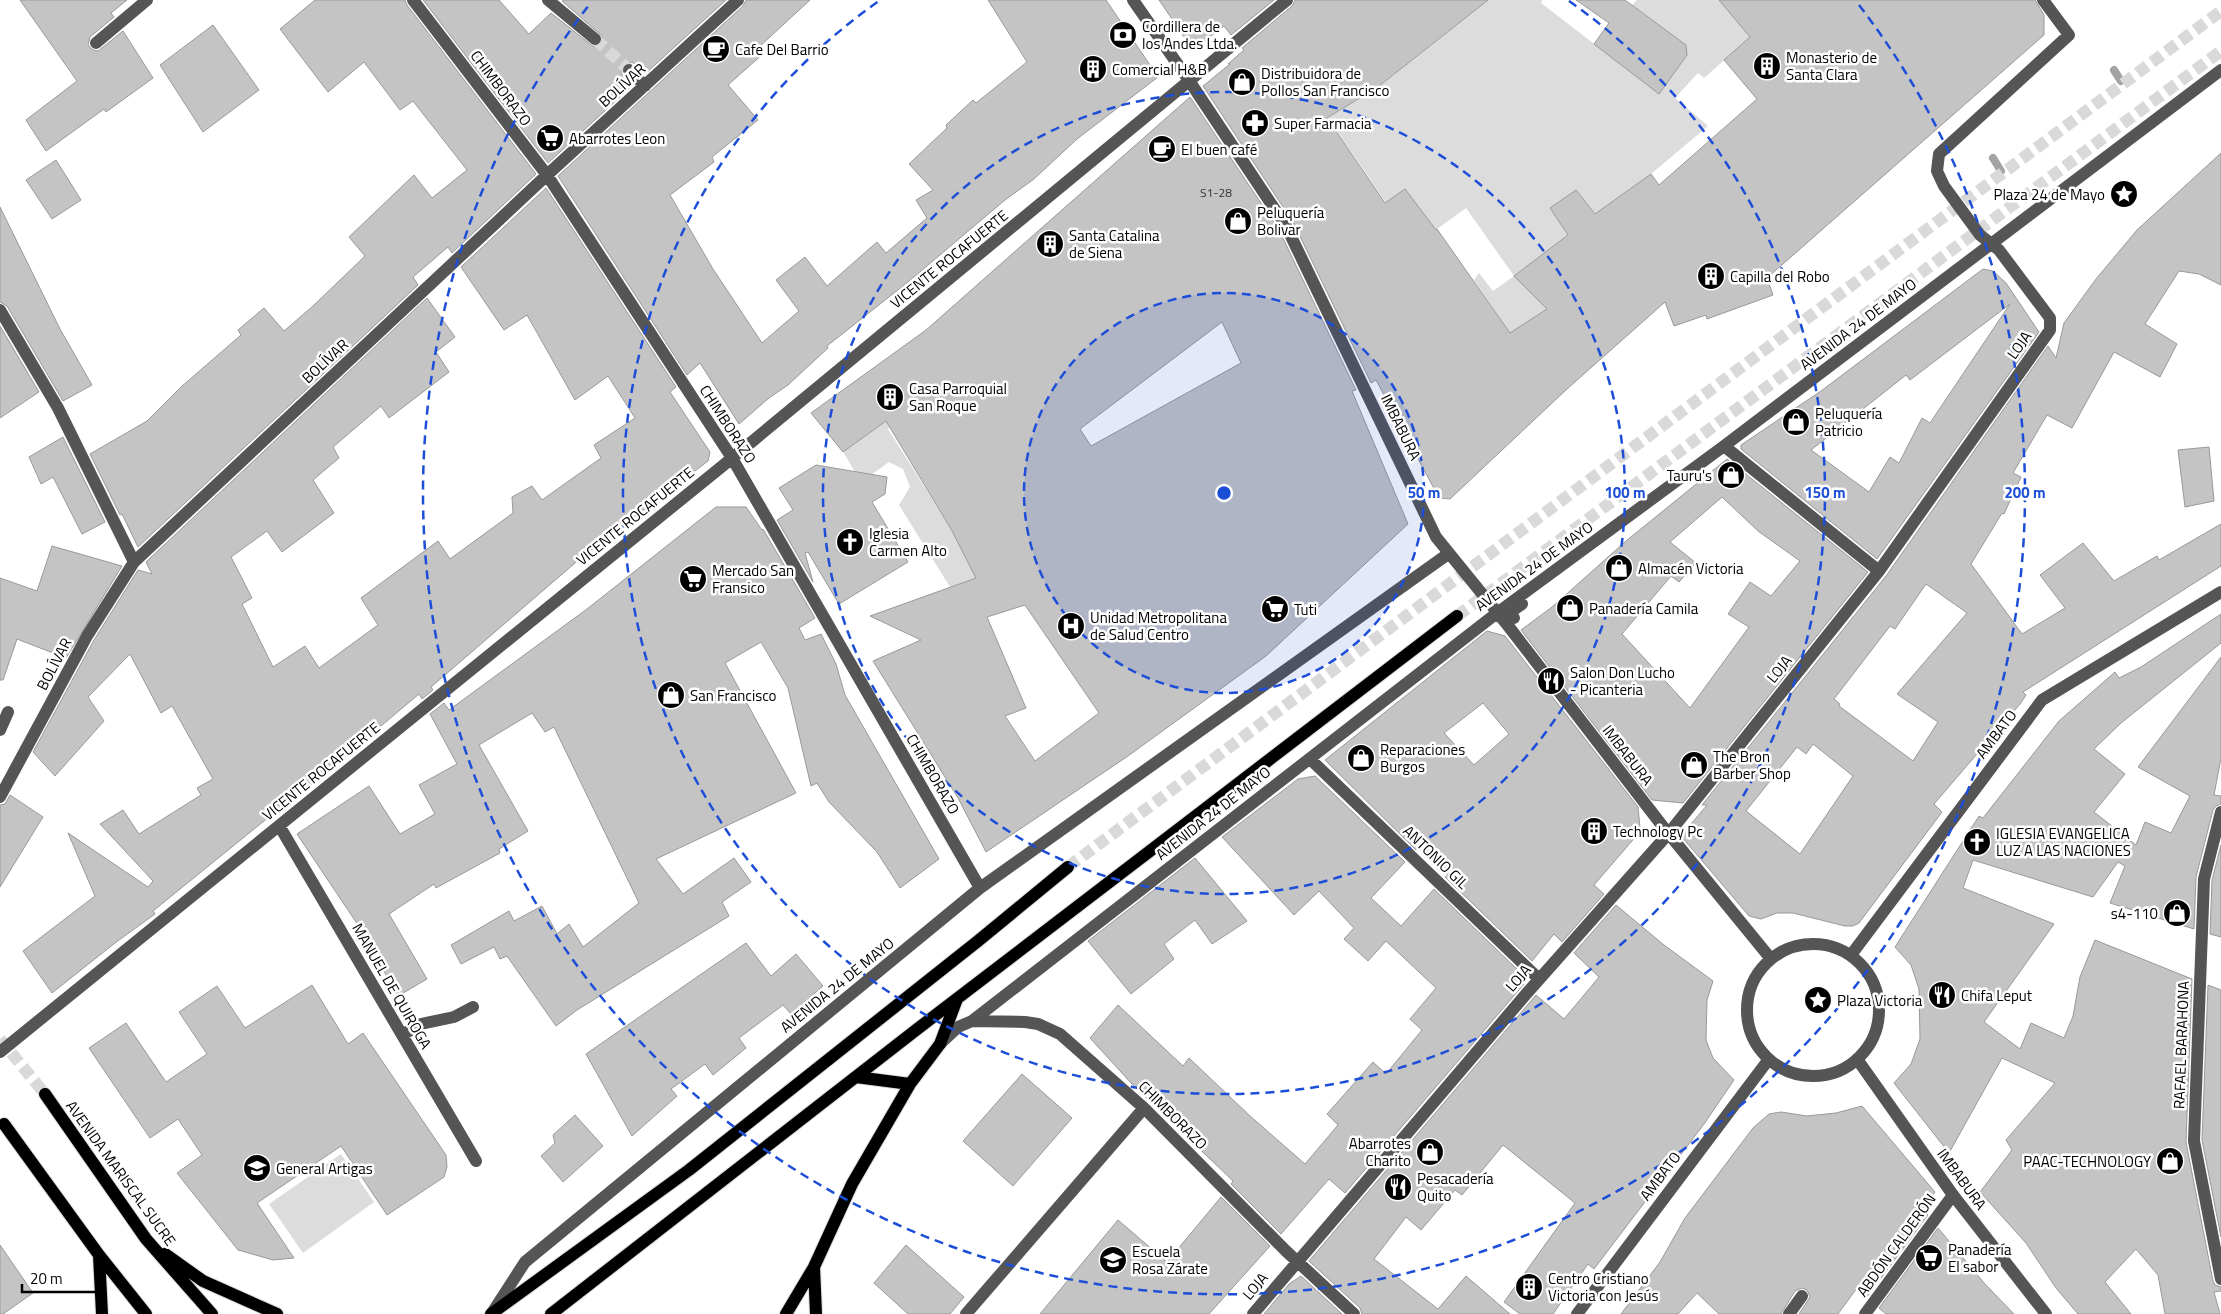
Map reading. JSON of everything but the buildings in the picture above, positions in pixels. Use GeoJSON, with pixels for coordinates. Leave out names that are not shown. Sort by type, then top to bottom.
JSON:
{"type":"FeatureCollection","features":[{"type":"Feature","properties":{"kind":"main road","name":"AVENIDA 24 DE MAYO"},"geometry":{"type":"LineString","coordinates":[[551,1314],[957,999],[1457,616]]}},
{"type":"Feature","properties":{"kind":"main road","name":"AVENIDA 24 DE MAYO"},"geometry":{"type":"LineString","coordinates":[[491,1314],[689,1170],[970,948],[1068,866]]}},
{"type":"Feature","properties":{"kind":"main road"},"geometry":{"type":"LineString","coordinates":[[786,1314],[814,1267],[852,1184],[910,1084],[940,1044],[957,999]]}},
{"type":"Feature","properties":{"kind":"main road"},"geometry":{"type":"LineString","coordinates":[[856,1077],[910,1084]]}},
{"type":"Feature","properties":{"kind":"main road","name":"AVENIDA MARISCAL SUCRE"},"geometry":{"type":"LineString","coordinates":[[45,1094],[146,1239],[212,1314]]}},
{"type":"Feature","properties":{"kind":"main road"},"geometry":{"type":"LineString","coordinates":[[4,1124],[99,1255],[146,1314]]}},
{"type":"Feature","properties":{"kind":"main road"},"geometry":{"type":"LineString","coordinates":[[146,1239],[203,1281],[277,1314]]}},
{"type":"Feature","properties":{"kind":"main road"},"geometry":{"type":"LineString","coordinates":[[99,1255],[102,1314]]}},
{"type":"Feature","properties":{"kind":"main road"},"geometry":{"type":"LineString","coordinates":[[814,1267],[816,1314]]}},
{"type":"Feature","properties":{"kind":"street"},"geometry":{"type":"LineString","coordinates":[[96,43],[147,0]]}},
{"type":"Feature","properties":{"kind":"street","name":"CHIMBORAZO"},"geometry":{"type":"LineString","coordinates":[[413,0],[547,175],[732,458],[980,888]]}},
{"type":"Feature","properties":{"kind":"street"},"geometry":{"type":"LineString","coordinates":[[548,0],[596,39]]}},
{"type":"Feature","properties":{"kind":"street","name":"BOLÍVAR"},"geometry":{"type":"LineString","coordinates":[[0,798],[87,636],[134,562],[547,175],[738,0]]}},
{"type":"Feature","properties":{"kind":"street","name":"IMBABURA"},"geometry":{"type":"LineString","coordinates":[[1132,0],[1190,82],[1286,226],[1436,537],[1770,959]]}},
{"type":"Feature","properties":{"kind":"street","name":"VICENTE ROCAFUERTE"},"geometry":{"type":"LineString","coordinates":[[0,1052],[280,827],[732,458],[1190,82],[1287,0]]}},
{"type":"Feature","properties":{"kind":"street"},"geometry":{"type":"LineString","coordinates":[[2043,0],[2069,35],[1939,154],[1937,171],[1944,186],[1980,235],[1990,244],[2221,70]]}},
{"type":"Feature","properties":{"kind":"street"},"geometry":{"type":"LineString","coordinates":[[629,70],[645,86]]}},
{"type":"Feature","properties":{"kind":"street","name":"AVENIDA 24 DE MAYO"},"geometry":{"type":"LineString","coordinates":[[972,1021],[1497,613],[1724,450],[1990,244]]}},
{"type":"Feature","properties":{"kind":"street","name":"LOJA"},"geometry":{"type":"LineString","coordinates":[[1253,1314],[1539,978],[1669,833],[1879,571],[2050,330],[2050,318],[1999,250],[1990,244]]}},
{"type":"Feature","properties":{"kind":"street"},"geometry":{"type":"LineString","coordinates":[[0,310],[58,408],[134,562]]}},
{"type":"Feature","properties":{"kind":"street"},"geometry":{"type":"LineString","coordinates":[[1514,618],[1509,613],[1724,450],[1879,571]]}},
{"type":"Feature","properties":{"kind":"street","name":"AVENIDA 24 DE MAYO"},"geometry":{"type":"LineString","coordinates":[[491,1314],[525,1262],[980,888],[1448,554]]}},
{"type":"Feature","properties":{"kind":"street","name":"AMBATO"},"geometry":{"type":"LineString","coordinates":[[1851,955],[2042,700],[2221,592]]}},
{"type":"Feature","properties":{"kind":"street"},"geometry":{"type":"LineString","coordinates":[[0,730],[8,712]]}},
{"type":"Feature","properties":{"kind":"street","name":"ANTONIO GIL"},"geometry":{"type":"LineString","coordinates":[[1310,758],[1539,978]]}},
{"type":"Feature","properties":{"kind":"street","name":"RAFAEL BARAHONA"},"geometry":{"type":"LineString","coordinates":[[2221,812],[2204,879],[2194,1141],[2221,1279]]}},
{"type":"Feature","properties":{"kind":"street","name":"MANUEL DE QUIROGA"},"geometry":{"type":"LineString","coordinates":[[280,827],[476,1161]]}},
{"type":"Feature","properties":{"kind":"street"},"geometry":{"type":"LineString","coordinates":[[1811,943],[1832,946],[1851,955],[1866,969],[1875,986],[1879,1006],[1877,1026],[1870,1044],[1857,1059],[1840,1070],[1822,1075],[1803,1075],[1785,1070],[1769,1058],[1755,1041],[1748,1020],[1749,997],[1756,976],[1770,959],[1789,948],[1811,943]]}},
{"type":"Feature","properties":{"kind":"street"},"geometry":{"type":"LineString","coordinates":[[402,1036],[421,1024],[454,1017],[473,1007]]}},
{"type":"Feature","properties":{"kind":"street"},"geometry":{"type":"LineString","coordinates":[[940,1044],[958,1027],[972,1021]]}},
{"type":"Feature","properties":{"kind":"street","name":"CHIMBORAZO"},"geometry":{"type":"LineString","coordinates":[[972,1021],[1025,1022],[1038,1024],[1060,1034],[1144,1108],[1297,1261],[1354,1314]]}},
{"type":"Feature","properties":{"kind":"street","name":"AMBATO"},"geometry":{"type":"LineString","coordinates":[[1576,1314],[1769,1058]]}},
{"type":"Feature","properties":{"kind":"street","name":"IMBABURA"},"geometry":{"type":"LineString","coordinates":[[1857,1059],[1953,1195],[2046,1314]]}},
{"type":"Feature","properties":{"kind":"street"},"geometry":{"type":"LineString","coordinates":[[966,1314],[1144,1108]]}},
{"type":"Feature","properties":{"kind":"street","name":"ABDÓN CALDERÓN"},"geometry":{"type":"LineString","coordinates":[[1865,1314],[1953,1195]]}},
{"type":"Feature","properties":{"kind":"street"},"geometry":{"type":"LineString","coordinates":[[1788,1314],[1802,1296]]}},
{"type":"Feature","properties":{"kind":"shaded area"},"geometry":{"type":"Polygon","coordinates":[[[1488,0],[1542,0],[1541,3],[1658,93],[1687,55],[1686,45],[1632,5],[1637,0],[1719,0],[1750,37],[1704,78],[1698,73],[1675,98],[1708,126],[1651,174],[1595,214],[1576,190],[1550,208],[1568,235],[1514,276],[1466,208],[1415,245],[1328,118],[1379,87],[1488,0]]]}},
{"type":"Feature","properties":{"kind":"shaded area"},"geometry":{"type":"Polygon","coordinates":[[[1479,273],[1493,291],[1514,276],[1562,324],[1521,326],[1510,333],[1474,280],[1479,273]]]}},
{"type":"Feature","properties":{"kind":"shaded area"},"geometry":{"type":"Polygon","coordinates":[[[918,398],[906,416],[888,429],[951,529],[976,578],[950,587],[899,505],[910,487],[903,469],[889,462],[861,482],[842,450],[860,440],[918,398]]]}},
{"type":"Feature","properties":{"kind":"shaded area"},"geometry":{"type":"Polygon","coordinates":[[[341,1154],[374,1202],[303,1253],[269,1204],[341,1154]]]}},
{"type":"Feature","properties":{"kind":"waterway"},"geometry":{"type":"LineString","coordinates":[[2114,70],[2121,81]]}},
{"type":"Feature","properties":{"kind":"waterway"},"geometry":{"type":"LineString","coordinates":[[1993,158],[2001,171]]}},
{"type":"Feature","properties":{"kind":"tunnel"},"geometry":{"type":"LineString","coordinates":[[1068,867],[2221,11]]}},
{"type":"Feature","properties":{"kind":"tunnel"},"geometry":{"type":"LineString","coordinates":[[595,39],[629,70]]}},
{"type":"Feature","properties":{"kind":"tunnel"},"geometry":{"type":"LineString","coordinates":[[1457,616],[2221,51]]}},
{"type":"Feature","properties":{"kind":"tunnel"},"geometry":{"type":"LineString","coordinates":[[0,1039],[45,1094]]}},
{"type":"Feature","properties":{"kind":"place","name":"Cordillera de los Andes Ltda."},"geometry":{"type":"Point","coordinates":[1123,35]}},
{"type":"Feature","properties":{"kind":"place","name":"Cafe Del Barrio"},"geometry":{"type":"Point","coordinates":[716,49]}},
{"type":"Feature","properties":{"kind":"place","name":"Monasterio de Santa Clara"},"geometry":{"type":"Point","coordinates":[1767,66]}},
{"type":"Feature","properties":{"kind":"place","name":"Comercial H&B"},"geometry":{"type":"Point","coordinates":[1093,69]}},
{"type":"Feature","properties":{"kind":"place","name":"Distribuidora de Pollos San Francisco"},"geometry":{"type":"Point","coordinates":[1242,82]}},
{"type":"Feature","properties":{"kind":"place","name":"Super Farmacia"},"geometry":{"type":"Point","coordinates":[1255,123]}},
{"type":"Feature","properties":{"kind":"place","name":"Abarrotes Leon"},"geometry":{"type":"Point","coordinates":[550,138]}},
{"type":"Feature","properties":{"kind":"place","name":"El buen café"},"geometry":{"type":"Point","coordinates":[1162,149]}},
{"type":"Feature","properties":{"kind":"place","name":"Plaza 24 de Mayo"},"geometry":{"type":"Point","coordinates":[2124,194]}},
{"type":"Feature","properties":{"kind":"place","name":"Peluquería Bolivar"},"geometry":{"type":"Point","coordinates":[1238,221]}},
{"type":"Feature","properties":{"kind":"place","name":"Santa Catalina de Siena"},"geometry":{"type":"Point","coordinates":[1050,244]}},
{"type":"Feature","properties":{"kind":"place","name":"Capilla del Robo"},"geometry":{"type":"Point","coordinates":[1711,276]}},
{"type":"Feature","properties":{"kind":"place","name":"Casa Parroquial San Roque"},"geometry":{"type":"Point","coordinates":[890,397]}},
{"type":"Feature","properties":{"kind":"place","name":"Peluquería Patricio"},"geometry":{"type":"Point","coordinates":[1796,422]}},
{"type":"Feature","properties":{"kind":"place","name":"Tauru's"},"geometry":{"type":"Point","coordinates":[1731,475]}},
{"type":"Feature","properties":{"kind":"place","name":"Iglesia Carmen Alto"},"geometry":{"type":"Point","coordinates":[850,542]}},
{"type":"Feature","properties":{"kind":"place","name":"Almacén Victoria"},"geometry":{"type":"Point","coordinates":[1619,568]}},
{"type":"Feature","properties":{"kind":"place","name":"Mercado San Fransico"},"geometry":{"type":"Point","coordinates":[693,579]}},
{"type":"Feature","properties":{"kind":"place","name":"Panadería Camila"},"geometry":{"type":"Point","coordinates":[1570,608]}},
{"type":"Feature","properties":{"kind":"place","name":"Tuti"},"geometry":{"type":"Point","coordinates":[1275,609]}},
{"type":"Feature","properties":{"kind":"place","name":"Unidad Metropolitana de Salud Centro"},"geometry":{"type":"Point","coordinates":[1071,626]}},
{"type":"Feature","properties":{"kind":"place","name":"Salon Don Lucho - Picanteria"},"geometry":{"type":"Point","coordinates":[1551,681]}},
{"type":"Feature","properties":{"kind":"place","name":"San Francisco"},"geometry":{"type":"Point","coordinates":[671,695]}},
{"type":"Feature","properties":{"kind":"place","name":"Reparaciones Burgos"},"geometry":{"type":"Point","coordinates":[1361,758]}},
{"type":"Feature","properties":{"kind":"place","name":"The Bron Barber Shop"},"geometry":{"type":"Point","coordinates":[1694,765]}},
{"type":"Feature","properties":{"kind":"place","name":"Technology Pc"},"geometry":{"type":"Point","coordinates":[1594,831]}},
{"type":"Feature","properties":{"kind":"place","name":"IGLESIA EVANGELICA LUZ A LAS NACIONES"},"geometry":{"type":"Point","coordinates":[1977,842]}},
{"type":"Feature","properties":{"kind":"place","name":"s4-110"},"geometry":{"type":"Point","coordinates":[2177,913]}},
{"type":"Feature","properties":{"kind":"place","name":"Chifa Leput"},"geometry":{"type":"Point","coordinates":[1942,995]}},
{"type":"Feature","properties":{"kind":"place","name":"Plaza Victoria"},"geometry":{"type":"Point","coordinates":[1818,1000]}},
{"type":"Feature","properties":{"kind":"place","name":"Abarrotes Charito"},"geometry":{"type":"Point","coordinates":[1430,1152]}},
{"type":"Feature","properties":{"kind":"place","name":"PAAC-TECHNOLOGY"},"geometry":{"type":"Point","coordinates":[2170,1161]}},
{"type":"Feature","properties":{"kind":"place","name":"General Artigas"},"geometry":{"type":"Point","coordinates":[257,1168]}},
{"type":"Feature","properties":{"kind":"place","name":"Pesacadería Quito"},"geometry":{"type":"Point","coordinates":[1398,1187]}},
{"type":"Feature","properties":{"kind":"place","name":"Panadería El sabor"},"geometry":{"type":"Point","coordinates":[1929,1258]}},
{"type":"Feature","properties":{"kind":"place","name":"Escuela Rosa Zárate"},"geometry":{"type":"Point","coordinates":[1113,1260]}},
{"type":"Feature","properties":{"kind":"place","name":"Centro Cristiano Victoria con Jesús"},"geometry":{"type":"Point","coordinates":[1529,1287]}}]}
